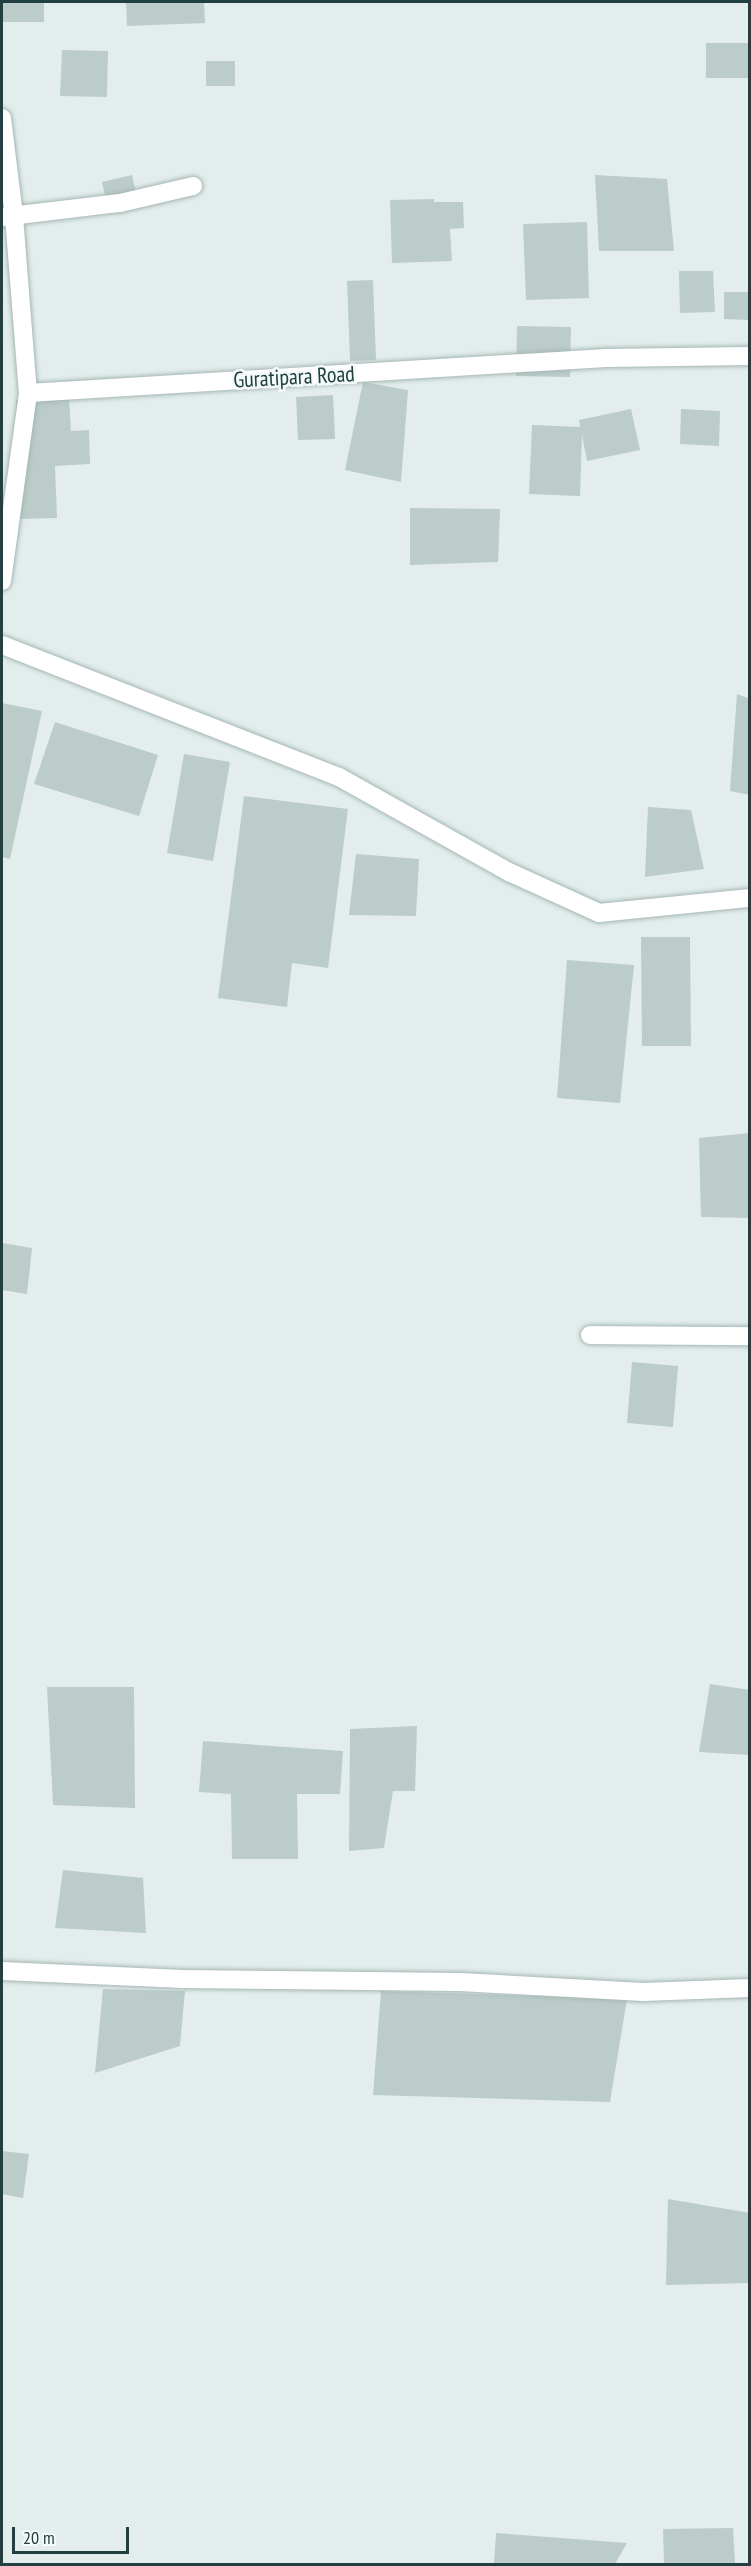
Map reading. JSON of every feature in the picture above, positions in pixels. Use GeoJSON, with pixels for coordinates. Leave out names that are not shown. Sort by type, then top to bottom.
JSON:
{"type":"FeatureCollection","features":[{"type":"Feature","properties":{"kind":"street"},"geometry":{"type":"LineString","coordinates":[[2,118],[8,216],[28,393],[2,581]]}},
{"type":"Feature","properties":{"kind":"street"},"geometry":{"type":"LineString","coordinates":[[8,216],[120,203],[193,186]]}},
{"type":"Feature","properties":{"kind":"street","name":"Guratipara Road"},"geometry":{"type":"LineString","coordinates":[[28,393],[606,358],[750,356]]}},
{"type":"Feature","properties":{"kind":"street"},"geometry":{"type":"LineString","coordinates":[[2,645],[339,777],[509,872],[599,913],[750,898]]}},
{"type":"Feature","properties":{"kind":"street"},"geometry":{"type":"LineString","coordinates":[[590,1335],[750,1336]]}},
{"type":"Feature","properties":{"kind":"street"},"geometry":{"type":"LineString","coordinates":[[2,1971],[183,1979],[460,1982],[644,1992],[750,1988]]}},
{"type":"Feature","properties":{"kind":"building"},"geometry":{"type":"Polygon","coordinates":[[[2,2],[44,2],[44,22],[2,22],[2,2]]]}},
{"type":"Feature","properties":{"kind":"building"},"geometry":{"type":"Polygon","coordinates":[[[126,2],[204,2],[205,23],[127,26],[126,2]]]}},
{"type":"Feature","properties":{"kind":"building"},"geometry":{"type":"Polygon","coordinates":[[[706,43],[750,43],[750,78],[706,78],[706,43]]]}},
{"type":"Feature","properties":{"kind":"building"},"geometry":{"type":"Polygon","coordinates":[[[62,50],[108,51],[107,97],[60,96],[62,50]]]}},
{"type":"Feature","properties":{"kind":"building"},"geometry":{"type":"Polygon","coordinates":[[[206,61],[235,61],[235,86],[206,86],[206,61]]]}},
{"type":"Feature","properties":{"kind":"building"},"geometry":{"type":"Polygon","coordinates":[[[132,175],[136,193],[106,200],[102,182],[132,175]]]}},
{"type":"Feature","properties":{"kind":"building"},"geometry":{"type":"Polygon","coordinates":[[[595,175],[667,179],[674,251],[599,251],[595,175]]]}},
{"type":"Feature","properties":{"kind":"building"},"geometry":{"type":"Polygon","coordinates":[[[434,199],[434,202],[463,202],[464,228],[450,229],[452,261],[392,263],[390,200],[434,199]]]}},
{"type":"Feature","properties":{"kind":"building"},"geometry":{"type":"Polygon","coordinates":[[[587,222],[589,298],[526,300],[523,224],[587,222]]]}},
{"type":"Feature","properties":{"kind":"building"},"geometry":{"type":"Polygon","coordinates":[[[679,271],[713,271],[715,312],[680,313],[679,271]]]}},
{"type":"Feature","properties":{"kind":"building"},"geometry":{"type":"Polygon","coordinates":[[[373,280],[376,360],[350,361],[347,281],[373,280]]]}},
{"type":"Feature","properties":{"kind":"building"},"geometry":{"type":"Polygon","coordinates":[[[724,292],[750,292],[750,320],[724,319],[724,292]]]}},
{"type":"Feature","properties":{"kind":"building"},"geometry":{"type":"Polygon","coordinates":[[[517,326],[571,327],[570,377],[516,376],[517,326]]]}},
{"type":"Feature","properties":{"kind":"building"},"geometry":{"type":"Polygon","coordinates":[[[363,382],[408,390],[401,482],[345,470],[363,382]]]}},
{"type":"Feature","properties":{"kind":"building"},"geometry":{"type":"Polygon","coordinates":[[[333,395],[335,439],[298,440],[296,397],[333,395]]]}},
{"type":"Feature","properties":{"kind":"building"},"geometry":{"type":"Polygon","coordinates":[[[69,398],[71,431],[89,430],[90,464],[55,466],[57,518],[20,519],[16,400],[69,398]]]}},
{"type":"Feature","properties":{"kind":"building"},"geometry":{"type":"Polygon","coordinates":[[[631,409],[640,450],[587,461],[582,435],[580,496],[529,494],[532,425],[580,427],[579,420],[631,409]]]}},
{"type":"Feature","properties":{"kind":"building"},"geometry":{"type":"Polygon","coordinates":[[[681,409],[720,411],[719,446],[680,444],[681,409]]]}},
{"type":"Feature","properties":{"kind":"building"},"geometry":{"type":"Polygon","coordinates":[[[410,508],[500,509],[498,562],[410,565],[410,508]]]}},
{"type":"Feature","properties":{"kind":"building"},"geometry":{"type":"Polygon","coordinates":[[[737,694],[750,699],[750,795],[730,791],[737,694]]]}},
{"type":"Feature","properties":{"kind":"building"},"geometry":{"type":"Polygon","coordinates":[[[2,703],[42,711],[10,859],[2,857],[2,703]]]}},
{"type":"Feature","properties":{"kind":"building"},"geometry":{"type":"Polygon","coordinates":[[[55,722],[158,755],[139,816],[34,784],[55,722]]]}},
{"type":"Feature","properties":{"kind":"building"},"geometry":{"type":"Polygon","coordinates":[[[184,754],[230,762],[213,861],[167,853],[184,754]]]}},
{"type":"Feature","properties":{"kind":"building"},"geometry":{"type":"Polygon","coordinates":[[[244,796],[348,809],[328,968],[292,963],[287,1007],[218,998],[244,796]]]}},
{"type":"Feature","properties":{"kind":"building"},"geometry":{"type":"Polygon","coordinates":[[[648,807],[691,810],[704,869],[645,877],[648,807]]]}},
{"type":"Feature","properties":{"kind":"building"},"geometry":{"type":"Polygon","coordinates":[[[356,854],[419,859],[416,916],[349,915],[356,854]]]}},
{"type":"Feature","properties":{"kind":"building"},"geometry":{"type":"Polygon","coordinates":[[[641,937],[690,937],[691,1046],[642,1046],[641,937]]]}},
{"type":"Feature","properties":{"kind":"building"},"geometry":{"type":"Polygon","coordinates":[[[567,960],[634,965],[620,1103],[557,1098],[567,960]]]}},
{"type":"Feature","properties":{"kind":"building"},"geometry":{"type":"Polygon","coordinates":[[[750,1133],[750,1218],[701,1217],[699,1138],[750,1133]]]}},
{"type":"Feature","properties":{"kind":"building"},"geometry":{"type":"Polygon","coordinates":[[[2,1243],[32,1248],[27,1294],[2,1290],[2,1243]]]}},
{"type":"Feature","properties":{"kind":"building"},"geometry":{"type":"Polygon","coordinates":[[[632,1362],[678,1366],[673,1427],[627,1423],[632,1362]]]}},
{"type":"Feature","properties":{"kind":"building"},"geometry":{"type":"Polygon","coordinates":[[[710,1684],[750,1690],[750,1755],[699,1752],[710,1684]]]}},
{"type":"Feature","properties":{"kind":"building"},"geometry":{"type":"Polygon","coordinates":[[[47,1687],[134,1687],[135,1808],[53,1805],[47,1687]]]}},
{"type":"Feature","properties":{"kind":"building"},"geometry":{"type":"Polygon","coordinates":[[[417,1726],[415,1791],[393,1791],[384,1848],[349,1851],[350,1729],[417,1726]]]}},
{"type":"Feature","properties":{"kind":"building"},"geometry":{"type":"Polygon","coordinates":[[[203,1741],[343,1751],[340,1794],[297,1794],[298,1859],[232,1859],[231,1794],[199,1792],[203,1741]]]}},
{"type":"Feature","properties":{"kind":"building"},"geometry":{"type":"Polygon","coordinates":[[[63,1870],[143,1878],[146,1933],[55,1928],[63,1870]]]}},
{"type":"Feature","properties":{"kind":"building"},"geometry":{"type":"Polygon","coordinates":[[[103,1989],[185,1991],[180,2046],[95,2073],[103,1989]]]}},
{"type":"Feature","properties":{"kind":"building"},"geometry":{"type":"Polygon","coordinates":[[[381,1991],[627,1999],[610,2102],[373,2095],[381,1991]]]}},
{"type":"Feature","properties":{"kind":"building"},"geometry":{"type":"Polygon","coordinates":[[[2,2151],[29,2154],[23,2198],[2,2194],[2,2151]]]}},
{"type":"Feature","properties":{"kind":"building"},"geometry":{"type":"Polygon","coordinates":[[[668,2199],[750,2213],[750,2283],[666,2285],[668,2199]]]}},
{"type":"Feature","properties":{"kind":"building"},"geometry":{"type":"Polygon","coordinates":[[[733,2528],[735,2564],[664,2564],[663,2529],[733,2528]]]}},
{"type":"Feature","properties":{"kind":"building"},"geometry":{"type":"Polygon","coordinates":[[[496,2533],[627,2543],[615,2564],[494,2564],[496,2533]]]}}]}
